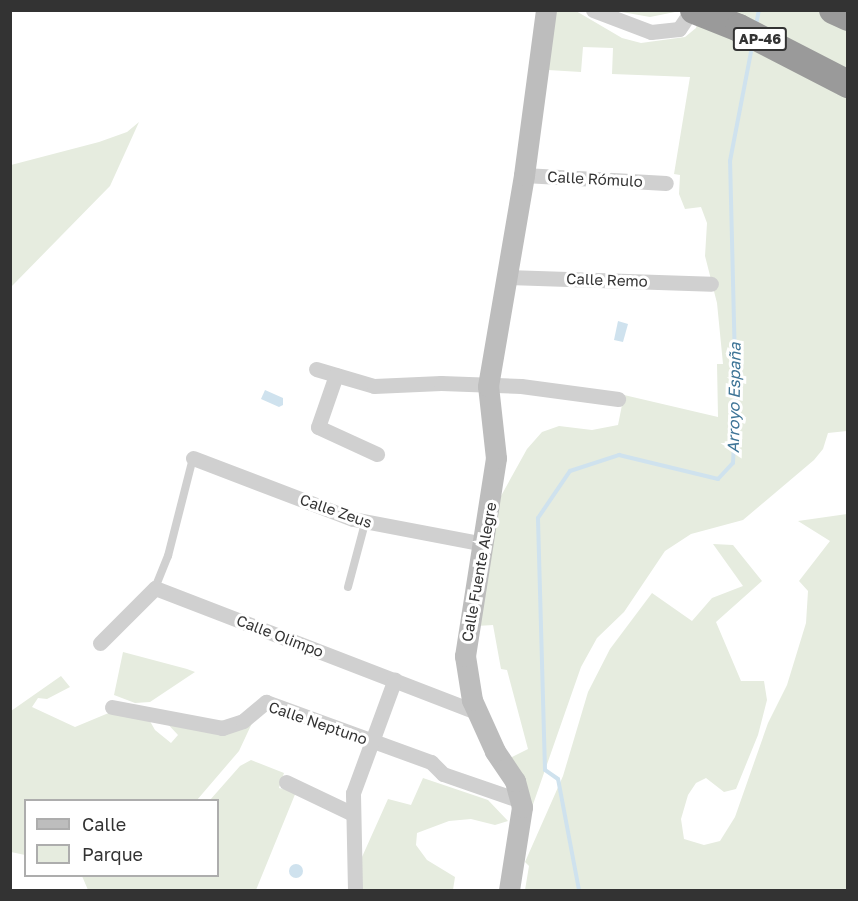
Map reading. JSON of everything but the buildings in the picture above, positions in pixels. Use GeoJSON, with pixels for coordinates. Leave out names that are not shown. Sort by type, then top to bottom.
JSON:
{"type":"FeatureCollection","features":[{"type":"Feature","properties":{"kind":"highway","name":"AP-46"},"geometry":{"type":"LineString","coordinates":[[693,10],[739,28],[836,78]]}},
{"type":"Feature","properties":{"kind":"highway"},"geometry":{"type":"LineString","coordinates":[[833,10],[848,17]]}},
{"type":"Feature","properties":{"kind":"street","name":"Calle Fuente Alegre"},"geometry":{"type":"LineString","coordinates":[[509,891],[520,801],[515,781],[477,712],[465,656],[496,458],[488,386],[504,277],[524,175],[546,10]]}},
{"type":"Feature","properties":{"kind":"street"},"geometry":{"type":"LineString","coordinates":[[593,10],[651,32],[679,29],[693,10]]}},
{"type":"Feature","properties":{"kind":"street","name":"Calle Rómulo"},"geometry":{"type":"LineString","coordinates":[[524,175],[666,183]]}},
{"type":"Feature","properties":{"kind":"street","name":"Calle Remo"},"geometry":{"type":"LineString","coordinates":[[504,277],[711,284]]}},
{"type":"Feature","properties":{"kind":"street"},"geometry":{"type":"LineString","coordinates":[[316,369],[374,386],[441,383],[618,399]]}},
{"type":"Feature","properties":{"kind":"street"},"geometry":{"type":"LineString","coordinates":[[336,375],[318,427],[377,454]]}},
{"type":"Feature","properties":{"kind":"street","name":"Calle Zeus"},"geometry":{"type":"LineString","coordinates":[[193,458],[364,523],[484,544]]}},
{"type":"Feature","properties":{"kind":"street"},"geometry":{"type":"LineString","coordinates":[[100,643],[154,588]]}},
{"type":"Feature","properties":{"kind":"street","name":"Calle Olimpo"},"geometry":{"type":"LineString","coordinates":[[154,588],[477,712]]}},
{"type":"Feature","properties":{"kind":"street"},"geometry":{"type":"LineString","coordinates":[[355,891],[352,793],[369,741],[395,679]]}},
{"type":"Feature","properties":{"kind":"street","name":"Calle Neptuno"},"geometry":{"type":"LineString","coordinates":[[112,707],[222,728],[243,721],[266,702],[431,762],[443,774],[520,801]]}},
{"type":"Feature","properties":{"kind":"street"},"geometry":{"type":"LineString","coordinates":[[286,782],[352,814]]}},
{"type":"Feature","properties":{"kind":"lane"},"geometry":{"type":"LineString","coordinates":[[154,588],[168,556],[193,458]]}},
{"type":"Feature","properties":{"kind":"lane"},"geometry":{"type":"LineString","coordinates":[[348,587],[364,523]]}},
{"type":"Feature","properties":{"kind":"green space"},"geometry":{"type":"Polygon","coordinates":[[[554,11],[576,11],[622,38],[641,43],[685,37],[696,28],[700,11],[847,11],[847,431],[828,433],[823,449],[814,460],[743,520],[691,534],[665,551],[624,612],[597,638],[581,667],[530,813],[508,759],[528,749],[507,670],[501,669],[493,625],[477,626],[496,505],[527,449],[542,432],[559,426],[592,430],[618,425],[624,395],[718,417],[717,364],[723,364],[717,303],[705,256],[707,223],[701,207],[685,209],[679,194],[680,175],[674,174],[690,77],[612,74],[613,48],[583,47],[581,72],[548,70],[554,11]]]}},
{"type":"Feature","properties":{"kind":"green space"},"geometry":{"type":"Polygon","coordinates":[[[616,11],[675,12],[650,17],[616,11]]]}},
{"type":"Feature","properties":{"kind":"green space"},"geometry":{"type":"Polygon","coordinates":[[[139,122],[110,186],[11,287],[11,165],[99,142],[127,132],[139,122]]]}},
{"type":"Feature","properties":{"kind":"green space"},"geometry":{"type":"Polygon","coordinates":[[[847,514],[847,890],[525,890],[529,866],[525,862],[563,776],[588,692],[610,649],[652,593],[692,621],[712,598],[743,586],[713,544],[733,545],[762,581],[716,622],[741,681],[764,681],[767,700],[758,735],[736,789],[724,792],[706,778],[696,783],[688,795],[681,819],[684,839],[704,845],[720,841],[735,817],[768,723],[787,685],[806,623],[808,591],[799,581],[830,541],[798,521],[847,514]]]}},
{"type":"Feature","properties":{"kind":"green space"},"geometry":{"type":"Polygon","coordinates":[[[123,652],[195,672],[150,702],[135,703],[114,695],[123,652]]]}},
{"type":"Feature","properties":{"kind":"green space"},"geometry":{"type":"Polygon","coordinates":[[[61,676],[70,687],[47,699],[38,698],[32,707],[75,727],[111,712],[147,716],[155,730],[171,743],[178,735],[164,720],[253,721],[239,751],[198,799],[24,799],[24,855],[11,852],[11,711],[61,676]]]}},
{"type":"Feature","properties":{"kind":"green space"},"geometry":{"type":"Polygon","coordinates":[[[251,760],[284,773],[279,788],[296,792],[256,890],[88,890],[82,877],[219,877],[219,799],[211,799],[240,766],[251,760]]]}},
{"type":"Feature","properties":{"kind":"green space"},"geometry":{"type":"Polygon","coordinates":[[[423,778],[488,800],[508,821],[495,825],[471,819],[449,821],[417,833],[416,845],[427,860],[455,877],[453,890],[358,890],[356,857],[362,857],[388,799],[411,805],[423,778]]]}},
{"type":"Feature","properties":{"kind":"water"},"geometry":{"type":"Polygon","coordinates":[[[618,321],[628,324],[623,342],[614,340],[618,321]]]}},
{"type":"Feature","properties":{"kind":"water"},"geometry":{"type":"Polygon","coordinates":[[[265,390],[283,398],[283,405],[279,407],[261,399],[265,390]]]}},
{"type":"Feature","properties":{"kind":"water"},"geometry":{"type":"Polygon","coordinates":[[[296,864],[301,866],[303,871],[301,876],[296,878],[291,876],[289,871],[291,866],[296,864]]]}},
{"type":"Feature","properties":{"kind":"waterway","name":"Arroyo España"},"geometry":{"type":"LineString","coordinates":[[756,25],[759,10]]}},
{"type":"Feature","properties":{"kind":"waterway","name":"Arroyo España"},"geometry":{"type":"LineString","coordinates":[[579,890],[558,779],[545,770],[538,518],[570,471],[619,455],[718,479],[733,463],[736,404],[730,161],[752,47]]}}]}
